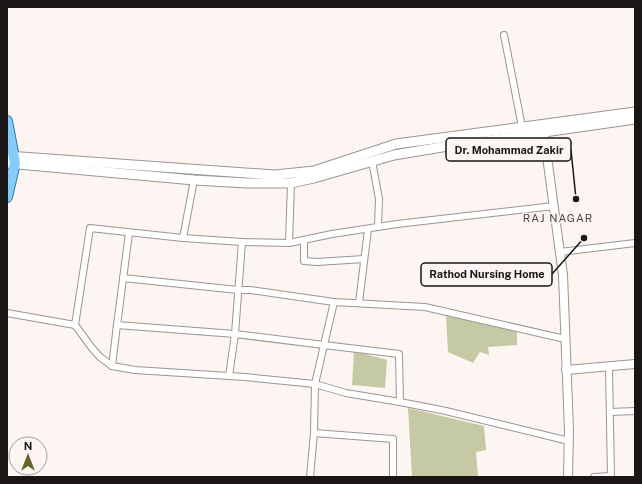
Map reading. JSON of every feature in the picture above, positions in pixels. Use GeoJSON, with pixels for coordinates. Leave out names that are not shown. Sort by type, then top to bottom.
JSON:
{"type":"FeatureCollection","features":[{"type":"Feature","properties":{"kind":"main road"},"geometry":{"type":"LineString","coordinates":[[10,159],[194,180],[247,183],[291,183],[314,178],[394,155],[528,135],[543,128],[635,112]]}},
{"type":"Feature","properties":{"kind":"main road"},"geometry":{"type":"LineString","coordinates":[[10,159],[275,175],[314,171],[396,144],[522,128],[543,128],[635,119]]}},
{"type":"Feature","properties":{"kind":"main road"},"geometry":{"type":"LineString","coordinates":[[7,121],[10,159],[7,197]]}},
{"type":"Feature","properties":{"kind":"street"},"geometry":{"type":"LineString","coordinates":[[504,35],[522,128]]}},
{"type":"Feature","properties":{"kind":"street"},"geometry":{"type":"LineString","coordinates":[[543,128],[563,275],[566,339],[568,477]]}},
{"type":"Feature","properties":{"kind":"street"},"geometry":{"type":"LineString","coordinates":[[372,161],[379,199],[378,227]]}},
{"type":"Feature","properties":{"kind":"street"},"geometry":{"type":"LineString","coordinates":[[183,238],[194,180]]}},
{"type":"Feature","properties":{"kind":"street"},"geometry":{"type":"LineString","coordinates":[[289,243],[291,183]]}},
{"type":"Feature","properties":{"kind":"street"},"geometry":{"type":"LineString","coordinates":[[75,325],[90,228],[183,238],[242,242],[289,243],[332,234],[368,230],[378,227],[554,206]]}},
{"type":"Feature","properties":{"kind":"street"},"geometry":{"type":"LineString","coordinates":[[359,303],[368,230]]}},
{"type":"Feature","properties":{"kind":"street"},"geometry":{"type":"LineString","coordinates":[[112,366],[129,233]]}},
{"type":"Feature","properties":{"kind":"street"},"geometry":{"type":"LineString","coordinates":[[304,240],[304,261],[317,262],[364,259]]}},
{"type":"Feature","properties":{"kind":"street"},"geometry":{"type":"LineString","coordinates":[[229,376],[235,334],[242,242]]}},
{"type":"Feature","properties":{"kind":"street"},"geometry":{"type":"LineString","coordinates":[[560,252],[635,243]]}},
{"type":"Feature","properties":{"kind":"street"},"geometry":{"type":"LineString","coordinates":[[123,278],[250,290],[334,302],[425,307],[566,339]]}},
{"type":"Feature","properties":{"kind":"street"},"geometry":{"type":"LineString","coordinates":[[310,477],[314,433],[315,384],[334,302]]}},
{"type":"Feature","properties":{"kind":"street"},"geometry":{"type":"LineString","coordinates":[[7,313],[75,325],[100,357],[112,366],[135,370],[229,376],[315,384],[346,393],[446,411],[568,441]]}},
{"type":"Feature","properties":{"kind":"street"},"geometry":{"type":"LineString","coordinates":[[117,325],[235,334],[399,354],[400,402]]}},
{"type":"Feature","properties":{"kind":"street"},"geometry":{"type":"LineString","coordinates":[[566,370],[635,364]]}},
{"type":"Feature","properties":{"kind":"street"},"geometry":{"type":"LineString","coordinates":[[594,477],[611,476],[609,367]]}},
{"type":"Feature","properties":{"kind":"street"},"geometry":{"type":"LineString","coordinates":[[610,412],[635,411]]}},
{"type":"Feature","properties":{"kind":"street"},"geometry":{"type":"LineString","coordinates":[[314,433],[393,439],[393,477]]}},
{"type":"Feature","properties":{"kind":"green space"},"geometry":{"type":"Polygon","coordinates":[[[446,314],[517,329],[517,345],[488,347],[489,355],[480,352],[473,363],[448,352],[446,314]]]}},
{"type":"Feature","properties":{"kind":"green space"},"geometry":{"type":"Polygon","coordinates":[[[354,351],[387,360],[385,388],[352,385],[354,351]]]}},
{"type":"Feature","properties":{"kind":"green space"},"geometry":{"type":"Polygon","coordinates":[[[408,408],[484,426],[486,450],[476,452],[478,477],[412,477],[408,408]]]}},
{"type":"Feature","properties":{"kind":"place","name":"Dr. Mohammad Zakir"},"geometry":{"type":"Point","coordinates":[576,199]}},
{"type":"Feature","properties":{"kind":"place","name":"Rathod Nursing Home"},"geometry":{"type":"Point","coordinates":[584,238]}},
{"type":"Feature","properties":{"kind":"district","name":"RAJ NAGAR"},"geometry":{"type":"Point","coordinates":[558,218]}}]}
